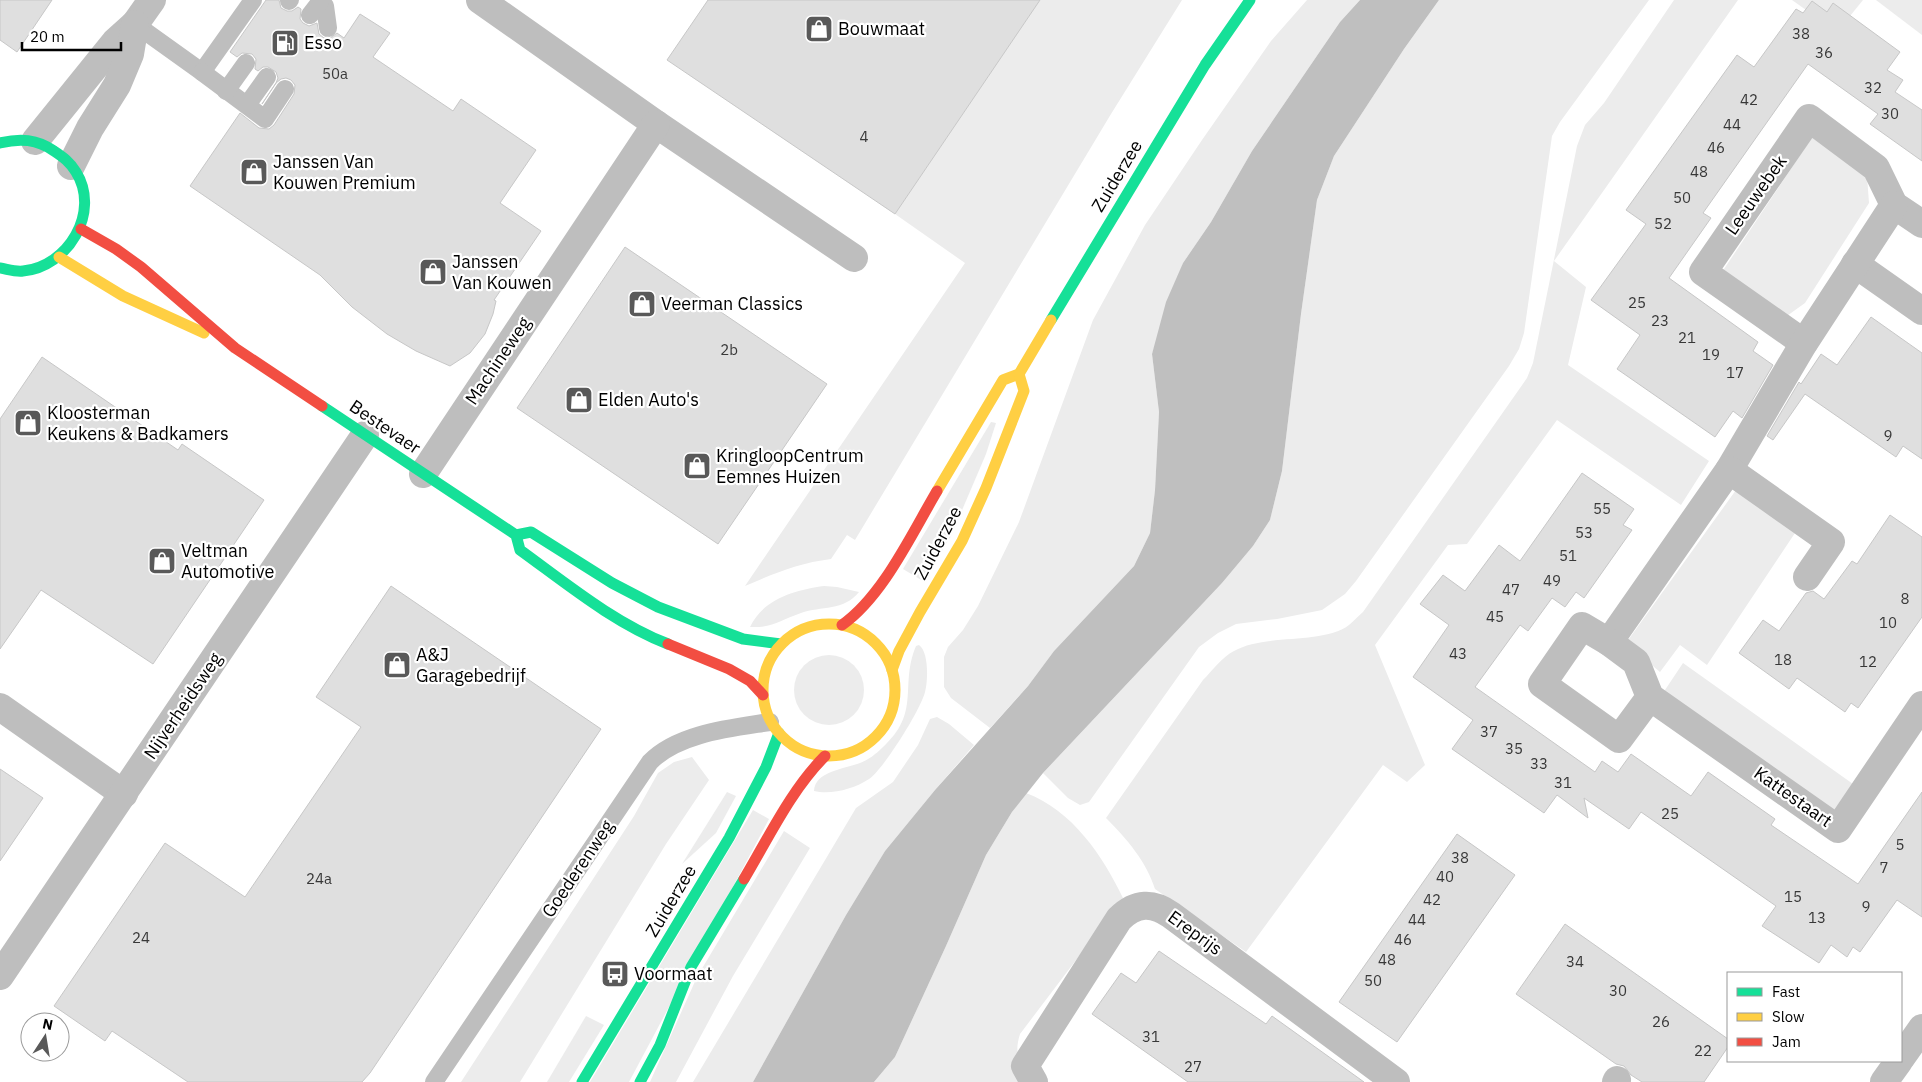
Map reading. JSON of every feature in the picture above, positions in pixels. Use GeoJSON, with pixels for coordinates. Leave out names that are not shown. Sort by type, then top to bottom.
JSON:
{"type":"FeatureCollection","features":[{"type":"Feature","properties":{"kind":"street"},"geometry":{"type":"LineString","coordinates":[[480,0],[656,124],[854,258]]}},
{"type":"Feature","properties":{"kind":"street","name":"Zuiderzee"},"geometry":{"type":"LineString","coordinates":[[842,625],[856,615],[878,590],[1003,380],[1019,374],[1200,73],[1250,0]]}},
{"type":"Feature","properties":{"kind":"street"},"geometry":{"type":"LineString","coordinates":[[35,141],[115,42],[146,7]]}},
{"type":"Feature","properties":{"kind":"street"},"geometry":{"type":"LineString","coordinates":[[71,166],[90,128],[117,85],[146,7]]}},
{"type":"Feature","properties":{"kind":"street","name":"Leeuwebek"},"geometry":{"type":"LineString","coordinates":[[1804,343],[1703,272],[1809,118],[1876,168],[1894,204],[1922,224]]}},
{"type":"Feature","properties":{"kind":"street","name":"Machineweg"},"geometry":{"type":"LineString","coordinates":[[422,474],[656,124]]}},
{"type":"Feature","properties":{"kind":"street"},"geometry":{"type":"LineString","coordinates":[[0,143],[15,139],[35,141],[67,160],[78,175],[84,193],[85,211],[81,229],[72,244],[60,257],[41,267],[20,271],[0,268]]}},
{"type":"Feature","properties":{"kind":"street"},"geometry":{"type":"LineString","coordinates":[[1609,642],[1729,470],[1804,343],[1894,204]]}},
{"type":"Feature","properties":{"kind":"street","name":"Bestevaer"},"geometry":{"type":"LineString","coordinates":[[81,229],[116,249],[141,267],[235,348],[422,474],[516,534],[531,532],[612,583],[658,606],[743,639],[781,644]]}},
{"type":"Feature","properties":{"kind":"street","name":"Bestevaer"},"geometry":{"type":"LineString","coordinates":[[60,257],[123,296],[235,348]]}},
{"type":"Feature","properties":{"kind":"street"},"geometry":{"type":"LineString","coordinates":[[1855,264],[1922,311]]}},
{"type":"Feature","properties":{"kind":"street","name":"Zuiderzee"},"geometry":{"type":"LineString","coordinates":[[892,670],[899,651],[920,612],[962,541],[986,488],[1024,391],[1019,374]]}},
{"type":"Feature","properties":{"kind":"street","name":"Nijverheidsweg"},"geometry":{"type":"LineString","coordinates":[[0,976],[364,435]]}},
{"type":"Feature","properties":{"kind":"street"},"geometry":{"type":"LineString","coordinates":[[1729,470],[1830,542],[1806,577]]}},
{"type":"Feature","properties":{"kind":"street","name":"Bestevaer"},"geometry":{"type":"LineString","coordinates":[[516,534],[520,550],[598,606],[649,637],[729,670],[750,681],[763,695]]}},
{"type":"Feature","properties":{"kind":"street"},"geometry":{"type":"LineString","coordinates":[[831,624],[842,625],[854,629],[873,642],[884,655],[892,670],[895,688],[893,706],[875,738],[860,748],[843,754],[825,756],[795,747],[775,727],[764,704],[763,695],[767,668],[775,651],[781,644],[795,634],[810,627],[831,624]]}},
{"type":"Feature","properties":{"kind":"street"},"geometry":{"type":"LineString","coordinates":[[1582,626],[1609,642],[1636,662],[1650,697],[1618,739],[1542,684],[1582,626]]}},
{"type":"Feature","properties":{"kind":"street","name":"Kattestaart"},"geometry":{"type":"LineString","coordinates":[[1650,697],[1838,829],[1922,705]]}},
{"type":"Feature","properties":{"kind":"street"},"geometry":{"type":"LineString","coordinates":[[0,707],[124,794]]}},
{"type":"Feature","properties":{"kind":"street","name":"Zuiderzee"},"geometry":{"type":"LineString","coordinates":[[582,1082],[729,838],[766,767],[775,727]]}},
{"type":"Feature","properties":{"kind":"street"},"geometry":{"type":"LineString","coordinates":[[640,1082],[660,1045],[691,968],[799,787],[825,756]]}},
{"type":"Feature","properties":{"kind":"street","name":"Ereprijs"},"geometry":{"type":"LineString","coordinates":[[1034,1082],[1025,1066],[1119,919],[1132,909],[1150,905],[1162,908],[1396,1082]]}},
{"type":"Feature","properties":{"kind":"street"},"geometry":{"type":"LineString","coordinates":[[1902,1056],[1922,1028]]}},
{"type":"Feature","properties":{"kind":"street"},"geometry":{"type":"LineString","coordinates":[[1884,1082],[1898,1062]]}},
{"type":"Feature","properties":{"kind":"lane"},"geometry":{"type":"LineString","coordinates":[[202,72],[253,0]]}},
{"type":"Feature","properties":{"kind":"lane"},"geometry":{"type":"LineString","coordinates":[[320,4],[328,28]]}},
{"type":"Feature","properties":{"kind":"lane"},"geometry":{"type":"LineString","coordinates":[[146,7],[202,72],[265,119],[286,89]]}},
{"type":"Feature","properties":{"kind":"lane"},"geometry":{"type":"LineString","coordinates":[[226,91],[246,63]]}},
{"type":"Feature","properties":{"kind":"lane"},"geometry":{"type":"LineString","coordinates":[[247,105],[267,77]]}},
{"type":"Feature","properties":{"kind":"lane","name":"Goederenweg"},"geometry":{"type":"LineString","coordinates":[[434,1082],[650,762],[668,748],[724,728],[775,727]]}},
{"type":"Feature","properties":{"kind":"shaded area"},"geometry":{"type":"Polygon","coordinates":[[[1040,0],[1182,0],[1111,114],[855,540],[847,535],[831,559],[787,569],[745,586],[965,263],[895,214],[1040,0]]]}},
{"type":"Feature","properties":{"kind":"shaded area"},"geometry":{"type":"Polygon","coordinates":[[[1307,0],[1360,0],[1340,22],[1252,151],[1211,222],[1183,263],[1152,354],[1159,412],[1155,490],[1150,533],[1134,566],[1054,651],[1028,686],[990,728],[951,698],[944,687],[944,657],[948,647],[963,630],[978,606],[1019,522],[1093,320],[1145,225],[1271,41],[1307,0]]]}},
{"type":"Feature","properties":{"kind":"shaded area"},"geometry":{"type":"Polygon","coordinates":[[[1360,0],[1439,0],[1404,49],[1334,156],[1317,200],[1282,471],[1270,520],[1253,546],[1222,583],[1043,773],[1012,812],[986,855],[895,1057],[874,1082],[753,1082],[846,915],[885,851],[935,790],[1028,686],[1054,651],[1134,566],[1150,533],[1155,490],[1159,412],[1152,354],[1166,302],[1183,263],[1211,222],[1252,151],[1340,22],[1360,0]]]}},
{"type":"Feature","properties":{"kind":"shaded area"},"geometry":{"type":"Polygon","coordinates":[[[1439,0],[1649,0],[1560,122],[1552,136],[1524,333],[1519,349],[1509,366],[1345,594],[1322,610],[1277,619],[1236,624],[1218,633],[1199,647],[1089,802],[1080,805],[1068,798],[1043,773],[1222,583],[1253,546],[1270,520],[1282,471],[1317,200],[1334,156],[1404,49],[1439,0]]]}},
{"type":"Feature","properties":{"kind":"shaded area"},"geometry":{"type":"Polygon","coordinates":[[[1674,0],[1738,0],[1554,261],[1586,287],[1568,365],[1709,461],[1681,505],[1557,420],[1467,544],[1448,545],[1375,645],[1425,765],[1407,782],[1383,765],[1246,952],[1155,889],[1135,851],[1106,818],[1203,680],[1226,657],[1234,651],[1262,642],[1325,635],[1338,631],[1349,625],[1363,612],[1527,378],[1533,363],[1577,146],[1585,125],[1604,103],[1674,0]]]}},
{"type":"Feature","properties":{"kind":"shaded area"},"geometry":{"type":"Polygon","coordinates":[[[1792,0],[1863,0],[1837,32],[1792,0]]]}},
{"type":"Feature","properties":{"kind":"shaded area"},"geometry":{"type":"Polygon","coordinates":[[[1876,0],[1922,0],[1922,35],[1876,0]]]}},
{"type":"Feature","properties":{"kind":"shaded area"},"geometry":{"type":"Polygon","coordinates":[[[1813,136],[1867,176],[1869,203],[1805,303],[1784,318],[1722,272],[1813,136]]]}},
{"type":"Feature","properties":{"kind":"shaded area"},"geometry":{"type":"Polygon","coordinates":[[[991,422],[996,423],[986,454],[951,536],[923,581],[903,569],[991,422]]]}},
{"type":"Feature","properties":{"kind":"shaded area"},"geometry":{"type":"Polygon","coordinates":[[[1736,490],[1797,530],[1707,665],[1680,645],[1660,672],[1626,643],[1736,490]]]}},
{"type":"Feature","properties":{"kind":"shaded area"},"geometry":{"type":"Polygon","coordinates":[[[824,586],[859,592],[853,598],[839,605],[801,613],[771,625],[750,627],[763,609],[771,603],[791,593],[824,586]]]}},
{"type":"Feature","properties":{"kind":"shaded area"},"geometry":{"type":"Polygon","coordinates":[[[919,645],[925,654],[926,660],[927,681],[925,692],[917,712],[892,752],[875,773],[863,783],[835,792],[814,791],[816,784],[825,775],[872,757],[894,735],[902,722],[906,710],[911,660],[916,646],[919,645]]]}},
{"type":"Feature","properties":{"kind":"shaded area"},"geometry":{"type":"Polygon","coordinates":[[[829,655],[842,658],[854,665],[861,677],[864,690],[861,703],[854,715],[842,722],[829,725],[816,722],[804,715],[797,703],[794,690],[797,677],[804,665],[816,658],[829,655]]]}},
{"type":"Feature","properties":{"kind":"shaded area"},"geometry":{"type":"Polygon","coordinates":[[[1683,663],[1853,784],[1831,814],[1663,693],[1683,663]]]}},
{"type":"Feature","properties":{"kind":"shaded area"},"geometry":{"type":"Polygon","coordinates":[[[937,717],[949,724],[974,745],[885,851],[846,915],[753,1082],[693,1082],[856,808],[893,782],[918,745],[930,719],[937,717]]]}},
{"type":"Feature","properties":{"kind":"shaded area"},"geometry":{"type":"Polygon","coordinates":[[[692,757],[709,780],[666,844],[520,1082],[461,1082],[634,816],[658,773],[674,762],[692,757]]]}},
{"type":"Feature","properties":{"kind":"shaded area"},"geometry":{"type":"Polygon","coordinates":[[[727,792],[736,796],[716,833],[682,864],[727,792]]]}},
{"type":"Feature","properties":{"kind":"shaded area"},"geometry":{"type":"Polygon","coordinates":[[[1026,793],[1043,801],[1072,823],[1096,851],[1123,898],[1020,1034],[1017,1048],[1019,1059],[1031,1082],[874,1082],[895,1057],[986,855],[1026,793]]]}},
{"type":"Feature","properties":{"kind":"shaded area"},"geometry":{"type":"Polygon","coordinates":[[[753,810],[769,819],[629,1082],[590,1082],[753,810]]]}},
{"type":"Feature","properties":{"kind":"shaded area"},"geometry":{"type":"Polygon","coordinates":[[[784,831],[810,848],[733,976],[676,1082],[650,1082],[697,977],[784,831]]]}},
{"type":"Feature","properties":{"kind":"shaded area"},"geometry":{"type":"Polygon","coordinates":[[[586,1016],[604,1025],[569,1082],[547,1082],[586,1016]]]}},
{"type":"Feature","properties":{"kind":"building"},"geometry":{"type":"Polygon","coordinates":[[[0,0],[52,0],[17,52],[0,40],[0,0]]]}},
{"type":"Feature","properties":{"kind":"building"},"geometry":{"type":"Polygon","coordinates":[[[266,0],[279,0],[281,8],[287,11],[292,11],[298,7],[301,9],[300,19],[303,23],[309,26],[317,23],[319,34],[324,38],[330,38],[337,33],[344,38],[360,14],[390,33],[373,57],[453,111],[461,99],[536,150],[500,203],[541,231],[494,300],[496,301],[493,314],[485,334],[470,353],[450,366],[416,351],[387,334],[352,307],[320,275],[190,186],[240,113],[259,128],[269,129],[274,125],[294,94],[295,85],[286,78],[276,83],[278,78],[276,72],[268,67],[263,67],[258,71],[255,69],[256,59],[252,54],[242,53],[237,57],[230,52],[266,0]]]}},
{"type":"Feature","properties":{"kind":"building"},"geometry":{"type":"Polygon","coordinates":[[[708,0],[1040,0],[895,214],[667,60],[708,0]]]}},
{"type":"Feature","properties":{"kind":"building"},"geometry":{"type":"Polygon","coordinates":[[[1812,1],[1827,12],[1833,3],[1900,52],[1887,70],[1903,80],[1895,92],[1922,110],[1922,161],[1870,124],[1878,114],[1808,64],[1703,213],[1711,218],[1669,278],[1758,342],[1753,351],[1773,365],[1742,418],[1733,411],[1715,437],[1617,369],[1640,335],[1591,300],[1646,224],[1626,210],[1737,55],[1754,67],[1796,9],[1803,13],[1812,1]]]}},
{"type":"Feature","properties":{"kind":"building"},"geometry":{"type":"Polygon","coordinates":[[[625,247],[827,384],[718,544],[517,408],[625,247]]]}},
{"type":"Feature","properties":{"kind":"building"},"geometry":{"type":"Polygon","coordinates":[[[1871,317],[1922,353],[1922,459],[1903,446],[1896,457],[1805,394],[1773,440],[1767,436],[1799,382],[1801,384],[1821,354],[1837,365],[1871,317]]]}},
{"type":"Feature","properties":{"kind":"building"},"geometry":{"type":"Polygon","coordinates":[[[42,357],[178,450],[182,444],[264,500],[153,664],[41,590],[0,649],[0,419],[42,357]]]}},
{"type":"Feature","properties":{"kind":"building"},"geometry":{"type":"Polygon","coordinates":[[[1582,473],[1634,509],[1623,525],[1632,530],[1584,598],[1576,592],[1565,607],[1552,598],[1528,631],[1520,625],[1475,687],[1595,772],[1602,761],[1618,772],[1631,754],[1691,796],[1708,772],[1775,819],[1771,825],[1858,884],[1922,792],[1922,917],[1897,900],[1860,952],[1853,947],[1847,957],[1831,945],[1819,963],[1762,926],[1776,906],[1641,812],[1629,829],[1584,798],[1588,818],[1557,795],[1544,813],[1452,749],[1473,720],[1413,677],[1449,625],[1420,604],[1443,575],[1465,591],[1499,545],[1520,561],[1582,473]]]}},
{"type":"Feature","properties":{"kind":"building"},"geometry":{"type":"Polygon","coordinates":[[[1890,515],[1922,537],[1922,617],[1858,708],[1851,703],[1845,712],[1797,678],[1789,689],[1739,653],[1763,620],[1779,631],[1806,593],[1813,591],[1824,599],[1852,561],[1857,564],[1890,515]]]}},
{"type":"Feature","properties":{"kind":"building"},"geometry":{"type":"Polygon","coordinates":[[[391,586],[601,729],[370,1073],[362,1082],[188,1082],[112,1031],[105,1041],[70,1017],[70,1012],[63,1012],[54,1006],[165,843],[245,897],[361,727],[316,697],[391,586]]]}},
{"type":"Feature","properties":{"kind":"building"},"geometry":{"type":"Polygon","coordinates":[[[0,769],[43,798],[0,861],[0,769]]]}},
{"type":"Feature","properties":{"kind":"building"},"geometry":{"type":"Polygon","coordinates":[[[1457,834],[1515,875],[1397,1042],[1339,1002],[1457,834]]]}},
{"type":"Feature","properties":{"kind":"building"},"geometry":{"type":"Polygon","coordinates":[[[1565,924],[1727,1038],[1727,1048],[1704,1082],[1642,1082],[1631,1075],[1624,1066],[1616,1064],[1516,994],[1565,924]]]}},
{"type":"Feature","properties":{"kind":"building"},"geometry":{"type":"Polygon","coordinates":[[[1159,951],[1266,1024],[1272,1016],[1364,1082],[1188,1082],[1092,1014],[1121,973],[1136,983],[1159,951]]]}},
{"type":"Feature","properties":{"kind":"traffic: fast"},"geometry":{"type":"LineString","coordinates":[[1051,320],[1205,65],[1250,0]]}},
{"type":"Feature","properties":{"kind":"traffic: fast"},"geometry":{"type":"LineString","coordinates":[[0,143],[14,140],[35,142],[48,147],[60,155],[76,172],[83,188],[85,204],[82,220],[76,235],[54,259],[39,267],[23,271],[0,268]]}},
{"type":"Feature","properties":{"kind":"traffic: fast"},"geometry":{"type":"LineString","coordinates":[[322,406],[516,535],[520,550],[591,602],[629,625],[668,644]]}},
{"type":"Feature","properties":{"kind":"traffic: fast"},"geometry":{"type":"LineString","coordinates":[[516,535],[531,532],[612,583],[658,607],[743,639],[781,644]]}},
{"type":"Feature","properties":{"kind":"traffic: fast"},"geometry":{"type":"LineString","coordinates":[[582,1082],[729,838],[766,767],[779,733]]}},
{"type":"Feature","properties":{"kind":"traffic: fast"},"geometry":{"type":"LineString","coordinates":[[640,1082],[660,1045],[691,967],[744,879]]}},
{"type":"Feature","properties":{"kind":"traffic: slow"},"geometry":{"type":"LineString","coordinates":[[59,257],[123,296],[204,333]]}},
{"type":"Feature","properties":{"kind":"traffic: slow"},"geometry":{"type":"LineString","coordinates":[[937,491],[1003,380],[1019,374],[1051,320]]}},
{"type":"Feature","properties":{"kind":"traffic: slow"},"geometry":{"type":"LineString","coordinates":[[892,670],[899,651],[920,612],[962,541],[986,488],[1024,391],[1019,374]]}},
{"type":"Feature","properties":{"kind":"traffic: slow"},"geometry":{"type":"LineString","coordinates":[[829,624],[842,625],[854,629],[876,643],[890,665],[894,677],[895,690],[894,703],[890,715],[876,737],[854,751],[842,755],[829,756],[816,755],[804,751],[782,737],[768,715],[764,703],[763,690],[764,677],[768,665],[782,643],[804,629],[816,625],[829,624]]}},
{"type":"Feature","properties":{"kind":"traffic: jam"},"geometry":{"type":"LineString","coordinates":[[81,229],[116,249],[141,267],[235,348],[322,406]]}},
{"type":"Feature","properties":{"kind":"traffic: jam"},"geometry":{"type":"LineString","coordinates":[[842,625],[857,613],[883,581],[895,564],[937,491]]}},
{"type":"Feature","properties":{"kind":"traffic: jam"},"geometry":{"type":"LineString","coordinates":[[668,644],[729,669],[750,681],[763,695]]}},
{"type":"Feature","properties":{"kind":"traffic: jam"},"geometry":{"type":"LineString","coordinates":[[744,879],[791,799],[825,756]]}},
{"type":"Feature","properties":{"kind":"place","name":"Bouwmaat"},"geometry":{"type":"Point","coordinates":[819,29]}},
{"type":"Feature","properties":{"kind":"place","name":"Esso"},"geometry":{"type":"Point","coordinates":[285,43]}},
{"type":"Feature","properties":{"kind":"place","name":"Janssen Van Kouwen Premium"},"geometry":{"type":"Point","coordinates":[254,172]}},
{"type":"Feature","properties":{"kind":"place","name":"Janssen Van Kouwen"},"geometry":{"type":"Point","coordinates":[433,272]}},
{"type":"Feature","properties":{"kind":"place","name":"Veerman Classics"},"geometry":{"type":"Point","coordinates":[642,304]}},
{"type":"Feature","properties":{"kind":"place","name":"Elden Auto's"},"geometry":{"type":"Point","coordinates":[579,400]}},
{"type":"Feature","properties":{"kind":"place","name":"Kloosterman Keukens & Badkamers"},"geometry":{"type":"Point","coordinates":[28,423]}},
{"type":"Feature","properties":{"kind":"place","name":"KringloopCentrum Eemnes Huizen"},"geometry":{"type":"Point","coordinates":[697,466]}},
{"type":"Feature","properties":{"kind":"place","name":"Veltman Automotive"},"geometry":{"type":"Point","coordinates":[162,561]}},
{"type":"Feature","properties":{"kind":"place","name":"A&J Garagebedrijf"},"geometry":{"type":"Point","coordinates":[397,665]}},
{"type":"Feature","properties":{"kind":"place","name":"Voormaat"},"geometry":{"type":"Point","coordinates":[615,974]}}]}
